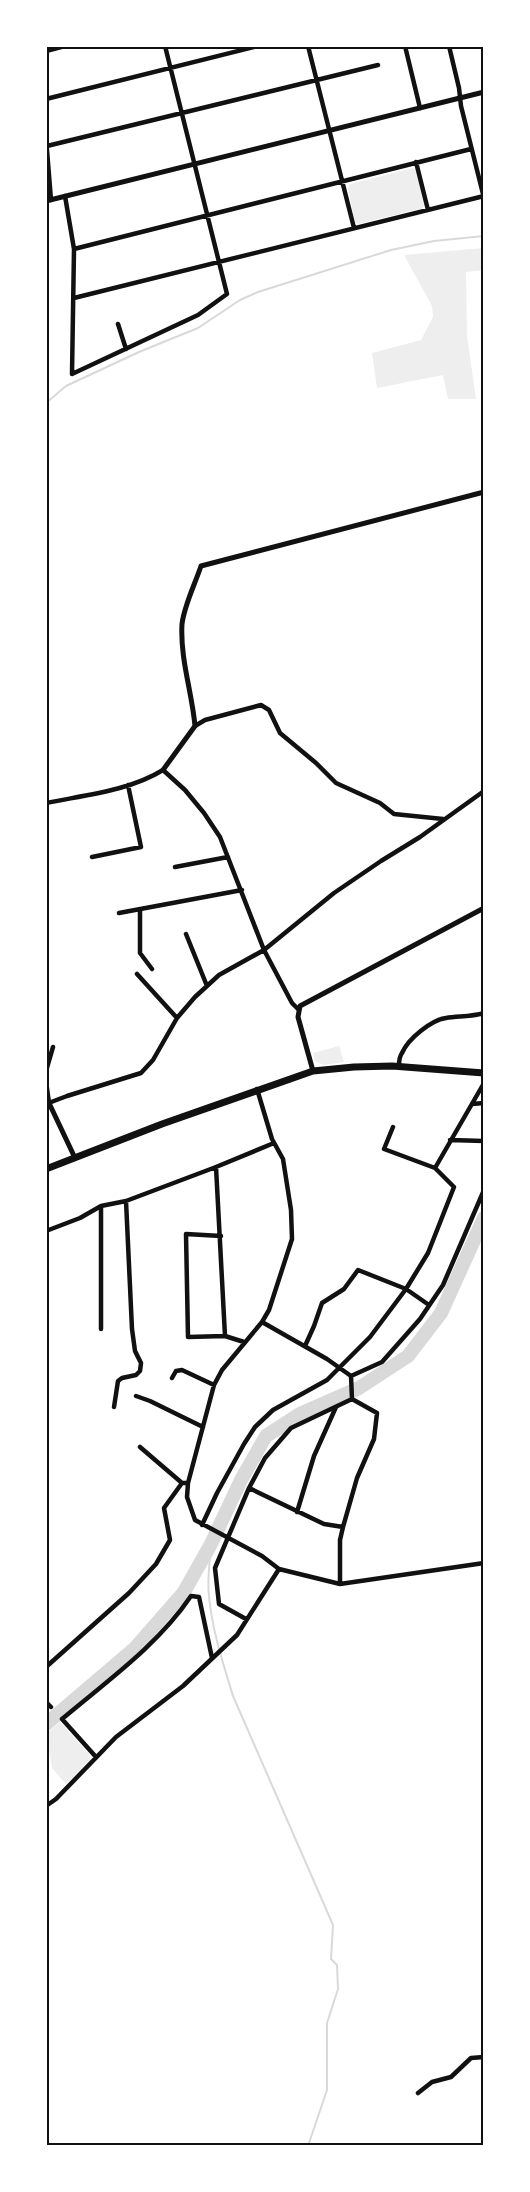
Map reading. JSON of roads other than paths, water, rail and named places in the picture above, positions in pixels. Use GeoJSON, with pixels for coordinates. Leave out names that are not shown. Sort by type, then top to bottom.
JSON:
{"type":"FeatureCollection","features":[{"type":"Feature","properties":{"kind":"main road"},"geometry":{"type":"LineString","coordinates":[[46,1169],[257,1089],[313,1071],[399,1066],[483,1073]]}},
{"type":"Feature","properties":{"kind":"street"},"geometry":{"type":"LineString","coordinates":[[46,51],[65,46]]}},
{"type":"Feature","properties":{"kind":"street"},"geometry":{"type":"LineString","coordinates":[[65,196],[75,249],[72,374],[198,315],[227,294],[165,46]]}},
{"type":"Feature","properties":{"kind":"street"},"geometry":{"type":"LineString","coordinates":[[46,99],[258,46]]}},
{"type":"Feature","properties":{"kind":"street"},"geometry":{"type":"LineString","coordinates":[[308,46],[354,228]]}},
{"type":"Feature","properties":{"kind":"street"},"geometry":{"type":"LineString","coordinates":[[405,46],[420,108]]}},
{"type":"Feature","properties":{"kind":"street"},"geometry":{"type":"LineString","coordinates":[[74,298],[483,197],[449,46]]}},
{"type":"Feature","properties":{"kind":"street"},"geometry":{"type":"LineString","coordinates":[[47,146],[378,65]]}},
{"type":"Feature","properties":{"kind":"street"},"geometry":{"type":"LineString","coordinates":[[46,138],[49,200],[483,92]]}},
{"type":"Feature","properties":{"kind":"street"},"geometry":{"type":"LineString","coordinates":[[75,249],[471,149]]}},
{"type":"Feature","properties":{"kind":"street"},"geometry":{"type":"LineString","coordinates":[[416,162],[428,210]]}},
{"type":"Feature","properties":{"kind":"street"},"geometry":{"type":"LineString","coordinates":[[118,324],[126,349]]}},
{"type":"Feature","properties":{"kind":"street"},"geometry":{"type":"LineString","coordinates":[[195,726],[192,696],[183,663],[183,621],[201,566],[483,492]]}},
{"type":"Feature","properties":{"kind":"street"},"geometry":{"type":"LineString","coordinates":[[46,803],[149,779],[163,770],[195,726],[205,720],[261,705],[269,710],[280,733],[336,783],[380,803],[394,814],[444,819]]}},
{"type":"Feature","properties":{"kind":"street"},"geometry":{"type":"LineString","coordinates":[[163,770],[185,790],[220,837],[264,950],[292,1003],[298,1009]]}},
{"type":"Feature","properties":{"kind":"street"},"geometry":{"type":"LineString","coordinates":[[92,857],[141,847],[128,785]]}},
{"type":"Feature","properties":{"kind":"street"},"geometry":{"type":"LineString","coordinates":[[48,1104],[141,1073],[153,1060],[177,1018],[219,975],[264,950],[334,893],[420,837],[483,791]]}},
{"type":"Feature","properties":{"kind":"street"},"geometry":{"type":"LineString","coordinates":[[175,867],[228,857]]}},
{"type":"Feature","properties":{"kind":"street"},"geometry":{"type":"LineString","coordinates":[[119,913],[242,890]]}},
{"type":"Feature","properties":{"kind":"street"},"geometry":{"type":"LineString","coordinates":[[313,1071],[298,1017],[298,1009],[303,1004],[483,908]]}},
{"type":"Feature","properties":{"kind":"street"},"geometry":{"type":"LineString","coordinates":[[140,909],[141,953],[152,969]]}},
{"type":"Feature","properties":{"kind":"street"},"geometry":{"type":"LineString","coordinates":[[186,934],[207,986]]}},
{"type":"Feature","properties":{"kind":"street"},"geometry":{"type":"LineString","coordinates":[[137,974],[177,1018]]}},
{"type":"Feature","properties":{"kind":"street"},"geometry":{"type":"LineString","coordinates":[[399,1066],[400,1055],[406,1045],[428,1026],[443,1018],[483,1013]]}},
{"type":"Feature","properties":{"kind":"street"},"geometry":{"type":"LineString","coordinates":[[46,1071],[53,1047]]}},
{"type":"Feature","properties":{"kind":"street"},"geometry":{"type":"LineString","coordinates":[[46,1081],[48,1104],[75,1158]]}},
{"type":"Feature","properties":{"kind":"street"},"geometry":{"type":"LineString","coordinates":[[435,1168],[483,1083]]}},
{"type":"Feature","properties":{"kind":"street"},"geometry":{"type":"LineString","coordinates":[[46,1667],[129,1593],[156,1564],[170,1540],[164,1509],[185,1483],[214,1386],[222,1370],[262,1322],[269,1310],[292,1239],[291,1209],[283,1159],[274,1143],[257,1089]]}},
{"type":"Feature","properties":{"kind":"street"},"geometry":{"type":"LineString","coordinates":[[472,1104],[483,1103]]}},
{"type":"Feature","properties":{"kind":"street"},"geometry":{"type":"LineString","coordinates":[[205,1526],[239,1452],[255,1427],[273,1410],[327,1380],[370,1337],[406,1289],[428,1253],[454,1186],[435,1168],[384,1149],[393,1127]]}},
{"type":"Feature","properties":{"kind":"street"},"geometry":{"type":"LineString","coordinates":[[450,1140],[483,1141]]}},
{"type":"Feature","properties":{"kind":"street"},"geometry":{"type":"LineString","coordinates":[[46,1231],[80,1218],[101,1206],[126,1201],[274,1143]]}},
{"type":"Feature","properties":{"kind":"street"},"geometry":{"type":"LineString","coordinates":[[216,1167],[225,1336]]}},
{"type":"Feature","properties":{"kind":"street"},"geometry":{"type":"LineString","coordinates":[[351,1377],[382,1362],[420,1319],[442,1285],[483,1190]]}},
{"type":"Feature","properties":{"kind":"street"},"geometry":{"type":"LineString","coordinates":[[114,1407],[118,1381],[136,1375],[140,1371],[141,1363],[135,1351],[132,1329],[126,1201]]}},
{"type":"Feature","properties":{"kind":"street"},"geometry":{"type":"LineString","coordinates":[[100,1329],[101,1206]]}},
{"type":"Feature","properties":{"kind":"street"},"geometry":{"type":"LineString","coordinates":[[221,1236],[186,1234],[188,1337],[225,1336],[244,1342]]}},
{"type":"Feature","properties":{"kind":"street"},"geometry":{"type":"LineString","coordinates":[[304,1346],[322,1303],[345,1288],[358,1270],[406,1289],[429,1305]]}},
{"type":"Feature","properties":{"kind":"street"},"geometry":{"type":"LineString","coordinates":[[262,1322],[339,1366],[351,1377],[352,1397]]}},
{"type":"Feature","properties":{"kind":"street"},"geometry":{"type":"LineString","coordinates":[[172,1378],[176,1371],[182,1370],[214,1386]]}},
{"type":"Feature","properties":{"kind":"street"},"geometry":{"type":"LineString","coordinates":[[136,1396],[203,1427]]}},
{"type":"Feature","properties":{"kind":"street"},"geometry":{"type":"LineString","coordinates":[[246,1619],[219,1605],[215,1568],[225,1537],[265,1458],[291,1428],[352,1397]]}},
{"type":"Feature","properties":{"kind":"street"},"geometry":{"type":"LineString","coordinates":[[340,1584],[342,1527],[357,1478],[374,1439],[377,1413],[352,1397]]}},
{"type":"Feature","properties":{"kind":"street"},"geometry":{"type":"LineString","coordinates":[[297,1512],[314,1456],[336,1407]]}},
{"type":"Feature","properties":{"kind":"street"},"geometry":{"type":"LineString","coordinates":[[140,1447],[185,1483],[195,1520],[262,1556],[279,1569],[340,1584],[483,1563]]}},
{"type":"Feature","properties":{"kind":"street"},"geometry":{"type":"LineString","coordinates":[[249,1488],[324,1524],[342,1527]]}},
{"type":"Feature","properties":{"kind":"street"},"geometry":{"type":"LineString","coordinates":[[46,1806],[56,1799],[116,1737],[183,1686],[237,1635],[279,1569]]}},
{"type":"Feature","properties":{"kind":"street"},"geometry":{"type":"LineString","coordinates":[[96,1757],[62,1719],[141,1652],[180,1613],[191,1596],[199,1597],[214,1656]]}},
{"type":"Feature","properties":{"kind":"street"},"geometry":{"type":"LineString","coordinates":[[46,1702],[51,1707]]}},
{"type":"Feature","properties":{"kind":"street"},"geometry":{"type":"LineString","coordinates":[[418,2093],[432,2082],[451,2077],[471,2058],[483,2057]]}},
{"type":"Feature","properties":{"kind":"waterway"},"geometry":{"type":"LineString","coordinates":[[46,403],[66,386],[198,328],[240,300],[258,292],[391,250],[434,241],[484,236]]}},
{"type":"Feature","properties":{"kind":"waterway"},"geometry":{"type":"LineString","coordinates":[[46,1724],[135,1648],[184,1592],[266,1436],[300,1414],[359,1388],[408,1356],[441,1313],[484,1218]]}},
{"type":"Feature","properties":{"kind":"waterway"},"geometry":{"type":"LineString","coordinates":[[211,1544],[208,1583],[210,1609],[233,1696],[333,1925],[331,1959],[337,1965],[338,1989],[327,2023],[327,2090],[308,2146]]}}]}
